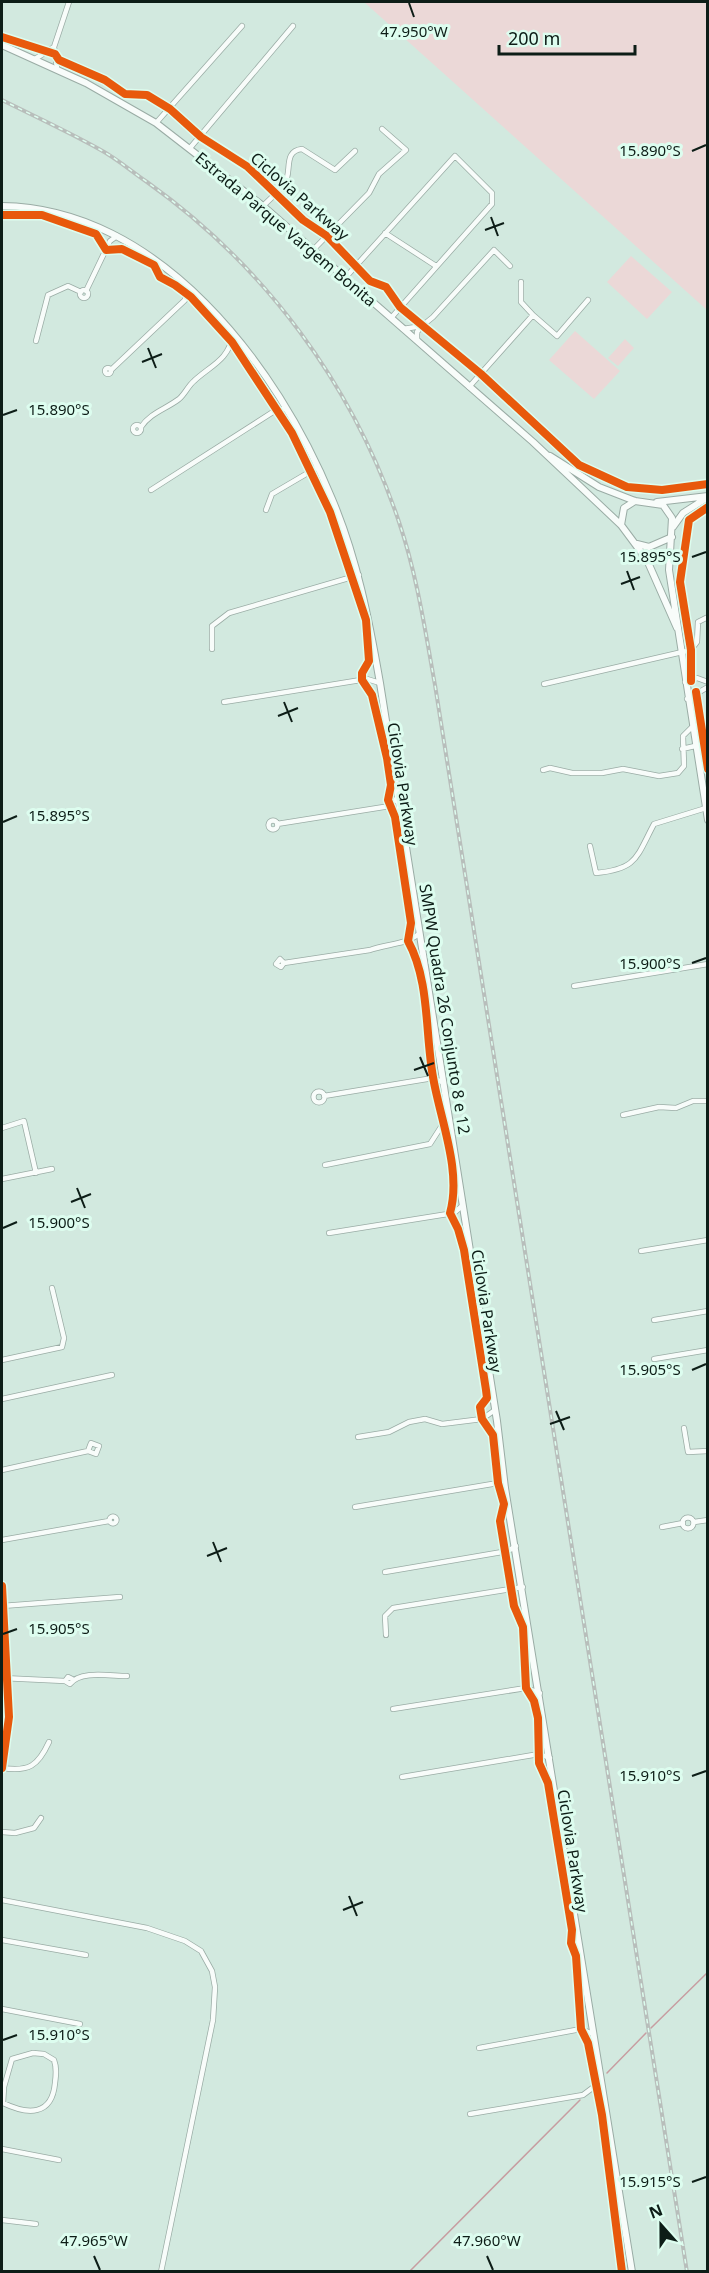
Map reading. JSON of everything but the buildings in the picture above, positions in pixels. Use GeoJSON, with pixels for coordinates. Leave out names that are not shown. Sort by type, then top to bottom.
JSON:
{"type":"FeatureCollection","features":[{"type":"Feature","properties":{"kind":"street"},"geometry":{"type":"LineString","coordinates":[[57,68],[54,47],[69,2]]}},
{"type":"Feature","properties":{"kind":"street"},"geometry":{"type":"LineString","coordinates":[[190,148],[293,26]]}},
{"type":"Feature","properties":{"kind":"street"},"geometry":{"type":"LineString","coordinates":[[156,123],[242,27]]}},
{"type":"Feature","properties":{"kind":"street","name":"Estrada Parque Vargem Bonita"},"geometry":{"type":"LineString","coordinates":[[2,45],[57,68],[156,123],[263,206],[544,453],[621,525],[636,543],[655,576],[677,628]]}},
{"type":"Feature","properties":{"kind":"street"},"geometry":{"type":"LineString","coordinates":[[35,59],[54,47]]}},
{"type":"Feature","properties":{"kind":"street"},"geometry":{"type":"LineString","coordinates":[[313,250],[369,193],[379,174],[406,150],[382,129]]}},
{"type":"Feature","properties":{"kind":"street"},"geometry":{"type":"LineString","coordinates":[[263,206],[285,183],[289,158],[295,151],[302,149],[335,170],[355,151]]}},
{"type":"Feature","properties":{"kind":"street"},"geometry":{"type":"LineString","coordinates":[[345,278],[455,156],[492,193],[492,204],[391,318]]}},
{"type":"Feature","properties":{"kind":"street","name":"SMPW Quadra 26 Conjunto 8 e 12"},"geometry":{"type":"LineString","coordinates":[[2,206],[66,214],[108,229],[153,256],[186,285],[234,335],[281,402],[318,467],[333,501],[358,574],[380,683],[504,1477],[632,2271]]}},
{"type":"Feature","properties":{"kind":"street"},"geometry":{"type":"LineString","coordinates":[[108,229],[110,241]]}},
{"type":"Feature","properties":{"kind":"street"},"geometry":{"type":"LineString","coordinates":[[385,233],[436,266]]}},
{"type":"Feature","properties":{"kind":"street"},"geometry":{"type":"LineString","coordinates":[[36,342],[48,295],[69,286],[84,291],[110,241],[119,235]]}},
{"type":"Feature","properties":{"kind":"street"},"geometry":{"type":"LineString","coordinates":[[417,341],[417,332],[422,326],[494,250],[510,266]]}},
{"type":"Feature","properties":{"kind":"street"},"geometry":{"type":"LineString","coordinates":[[521,282],[521,302],[557,336],[588,300]]}},
{"type":"Feature","properties":{"kind":"street"},"geometry":{"type":"LineString","coordinates":[[111,370],[185,300],[186,285]]}},
{"type":"Feature","properties":{"kind":"street"},"geometry":{"type":"LineString","coordinates":[[469,387],[533,315]]}},
{"type":"Feature","properties":{"kind":"street"},"geometry":{"type":"LineString","coordinates":[[403,329],[422,326]]}},
{"type":"Feature","properties":{"kind":"street"},"geometry":{"type":"LineString","coordinates":[[141,427],[145,421],[177,400],[200,376],[215,367],[227,353],[234,335]]}},
{"type":"Feature","properties":{"kind":"street"},"geometry":{"type":"LineString","coordinates":[[277,410],[281,402]]}},
{"type":"Feature","properties":{"kind":"street"},"geometry":{"type":"LineString","coordinates":[[151,490],[277,410],[285,409]]}},
{"type":"Feature","properties":{"kind":"street","name":"Estrada Parque Vargem Bonita"},"geometry":{"type":"LineString","coordinates":[[544,453],[599,487],[636,501],[657,502],[708,497]]}},
{"type":"Feature","properties":{"kind":"street"},"geometry":{"type":"LineString","coordinates":[[266,510],[272,494],[318,467]]}},
{"type":"Feature","properties":{"kind":"street"},"geometry":{"type":"LineString","coordinates":[[673,528],[683,513],[708,497]]}},
{"type":"Feature","properties":{"kind":"street"},"geometry":{"type":"LineString","coordinates":[[621,525],[624,508],[636,501]]}},
{"type":"Feature","properties":{"kind":"street"},"geometry":{"type":"LineString","coordinates":[[657,502],[670,513],[673,528]]}},
{"type":"Feature","properties":{"kind":"street","name":"Estrada Parque Vargem Bonita"},"geometry":{"type":"LineString","coordinates":[[673,528],[669,570],[681,652],[688,682],[687,699],[708,820]]}},
{"type":"Feature","properties":{"kind":"street"},"geometry":{"type":"LineString","coordinates":[[636,543],[649,547],[672,536]]}},
{"type":"Feature","properties":{"kind":"street"},"geometry":{"type":"LineString","coordinates":[[212,649],[212,626],[229,613],[358,574]]}},
{"type":"Feature","properties":{"kind":"street"},"geometry":{"type":"LineString","coordinates":[[544,684],[694,648],[697,642],[698,622],[708,617]]}},
{"type":"Feature","properties":{"kind":"street"},"geometry":{"type":"LineString","coordinates":[[368,679],[378,671]]}},
{"type":"Feature","properties":{"kind":"street"},"geometry":{"type":"LineString","coordinates":[[688,682],[697,678],[708,682]]}},
{"type":"Feature","properties":{"kind":"street"},"geometry":{"type":"LineString","coordinates":[[224,702],[368,679],[380,683]]}},
{"type":"Feature","properties":{"kind":"street"},"geometry":{"type":"LineString","coordinates":[[688,682],[701,690]]}},
{"type":"Feature","properties":{"kind":"street"},"geometry":{"type":"LineString","coordinates":[[687,699],[708,687]]}},
{"type":"Feature","properties":{"kind":"street"},"geometry":{"type":"LineString","coordinates":[[543,770],[550,768],[572,773],[623,769],[659,777],[681,771],[684,766],[683,736],[692,727]]}},
{"type":"Feature","properties":{"kind":"street"},"geometry":{"type":"LineString","coordinates":[[682,749],[695,746],[706,751]]}},
{"type":"Feature","properties":{"kind":"street"},"geometry":{"type":"LineString","coordinates":[[277,824],[390,806],[397,798]]}},
{"type":"Feature","properties":{"kind":"street"},"geometry":{"type":"LineString","coordinates":[[390,806],[400,812]]}},
{"type":"Feature","properties":{"kind":"street"},"geometry":{"type":"LineString","coordinates":[[590,846],[596,873],[618,871],[630,866],[654,824],[706,808]]}},
{"type":"Feature","properties":{"kind":"street"},"geometry":{"type":"LineString","coordinates":[[284,963],[370,950],[410,940],[419,934]]}},
{"type":"Feature","properties":{"kind":"street"},"geometry":{"type":"LineString","coordinates":[[410,940],[421,945]]}},
{"type":"Feature","properties":{"kind":"street"},"geometry":{"type":"LineString","coordinates":[[574,986],[708,964]]}},
{"type":"Feature","properties":{"kind":"street"},"geometry":{"type":"LineString","coordinates":[[324,1096],[434,1078],[441,1071]]}},
{"type":"Feature","properties":{"kind":"street"},"geometry":{"type":"LineString","coordinates":[[434,1078],[442,1082]]}},
{"type":"Feature","properties":{"kind":"street"},"geometry":{"type":"LineString","coordinates":[[623,1115],[659,1107],[676,1108],[693,1101],[708,1101]]}},
{"type":"Feature","properties":{"kind":"street"},"geometry":{"type":"LineString","coordinates":[[325,1165],[430,1144],[448,1116]]}},
{"type":"Feature","properties":{"kind":"street"},"geometry":{"type":"LineString","coordinates":[[2,1128],[24,1120],[36,1173]]}},
{"type":"Feature","properties":{"kind":"street"},"geometry":{"type":"LineString","coordinates":[[2,1179],[52,1169]]}},
{"type":"Feature","properties":{"kind":"street"},"geometry":{"type":"LineString","coordinates":[[329,1233],[454,1213],[462,1206]]}},
{"type":"Feature","properties":{"kind":"street"},"geometry":{"type":"LineString","coordinates":[[454,1213],[464,1218]]}},
{"type":"Feature","properties":{"kind":"street"},"geometry":{"type":"LineString","coordinates":[[641,1251],[708,1240]]}},
{"type":"Feature","properties":{"kind":"street"},"geometry":{"type":"LineString","coordinates":[[2,1360],[62,1347],[64,1338],[52,1288]]}},
{"type":"Feature","properties":{"kind":"street"},"geometry":{"type":"LineString","coordinates":[[654,1320],[708,1311]]}},
{"type":"Feature","properties":{"kind":"street"},"geometry":{"type":"LineString","coordinates":[[654,1359],[708,1350]]}},
{"type":"Feature","properties":{"kind":"street"},"geometry":{"type":"LineString","coordinates":[[2,1399],[112,1375]]}},
{"type":"Feature","properties":{"kind":"street"},"geometry":{"type":"LineString","coordinates":[[485,1418],[495,1410]]}},
{"type":"Feature","properties":{"kind":"street"},"geometry":{"type":"LineString","coordinates":[[358,1437],[389,1432],[408,1422],[425,1419],[445,1424],[485,1418],[497,1421]]}},
{"type":"Feature","properties":{"kind":"street"},"geometry":{"type":"LineString","coordinates":[[684,1428],[688,1452],[708,1451]]}},
{"type":"Feature","properties":{"kind":"street"},"geometry":{"type":"LineString","coordinates":[[2,1470],[88,1451]]}},
{"type":"Feature","properties":{"kind":"street"},"geometry":{"type":"LineString","coordinates":[[355,1507],[499,1483],[504,1477]]}},
{"type":"Feature","properties":{"kind":"street"},"geometry":{"type":"LineString","coordinates":[[499,1483],[506,1488]]}},
{"type":"Feature","properties":{"kind":"street"},"geometry":{"type":"LineString","coordinates":[[662,1527],[683,1523],[686,1528],[690,1528],[694,1522],[708,1520]]}},
{"type":"Feature","properties":{"kind":"street"},"geometry":{"type":"LineString","coordinates":[[2,1539],[109,1521]]}},
{"type":"Feature","properties":{"kind":"street"},"geometry":{"type":"LineString","coordinates":[[385,1572],[508,1551],[516,1546]]}},
{"type":"Feature","properties":{"kind":"street"},"geometry":{"type":"LineString","coordinates":[[508,1551],[518,1555]]}},
{"type":"Feature","properties":{"kind":"street"},"geometry":{"type":"LineString","coordinates":[[386,1635],[384,1616],[393,1608],[523,1587]]}},
{"type":"Feature","properties":{"kind":"street"},"geometry":{"type":"LineString","coordinates":[[2,1606],[120,1597]]}},
{"type":"Feature","properties":{"kind":"street"},"geometry":{"type":"LineString","coordinates":[[2,1678],[65,1681],[68,1677],[72,1680],[83,1676],[127,1676]]}},
{"type":"Feature","properties":{"kind":"street"},"geometry":{"type":"LineString","coordinates":[[526,1688],[537,1678]]}},
{"type":"Feature","properties":{"kind":"street"},"geometry":{"type":"LineString","coordinates":[[393,1709],[526,1688],[540,1694]]}},
{"type":"Feature","properties":{"kind":"street"},"geometry":{"type":"LineString","coordinates":[[2,1768],[17,1770],[29,1767],[41,1760],[49,1742]]}},
{"type":"Feature","properties":{"kind":"street"},"geometry":{"type":"LineString","coordinates":[[402,1777],[539,1754],[548,1747]]}},
{"type":"Feature","properties":{"kind":"street"},"geometry":{"type":"LineString","coordinates":[[539,1754],[550,1758]]}},
{"type":"Feature","properties":{"kind":"street"},"geometry":{"type":"LineString","coordinates":[[2,1832],[15,1833],[34,1828],[40,1818]]}},
{"type":"Feature","properties":{"kind":"street"},"geometry":{"type":"LineString","coordinates":[[2,1900],[169,1934],[201,1951],[212,1971],[215,1987],[213,2020],[161,2271]]}},
{"type":"Feature","properties":{"kind":"street"},"geometry":{"type":"LineString","coordinates":[[2,1940],[86,1956]]}},
{"type":"Feature","properties":{"kind":"street"},"geometry":{"type":"LineString","coordinates":[[2,2009],[80,2024]]}},
{"type":"Feature","properties":{"kind":"street"},"geometry":{"type":"LineString","coordinates":[[581,2029],[592,2019]]}},
{"type":"Feature","properties":{"kind":"street"},"geometry":{"type":"LineString","coordinates":[[479,2048],[581,2029],[594,2034]]}},
{"type":"Feature","properties":{"kind":"street"},"geometry":{"type":"LineString","coordinates":[[33,2053],[44,2054],[54,2060],[57,2068],[54,2094],[50,2104],[45,2107],[18,2110],[3,2103],[3,2086],[12,2059],[33,2053]]}},
{"type":"Feature","properties":{"kind":"street"},"geometry":{"type":"LineString","coordinates":[[470,2114],[578,2096],[595,2086],[600,2078]]}},
{"type":"Feature","properties":{"kind":"street"},"geometry":{"type":"LineString","coordinates":[[595,2086],[603,2090]]}},
{"type":"Feature","properties":{"kind":"street"},"geometry":{"type":"LineString","coordinates":[[2,2149],[59,2160]]}},
{"type":"Feature","properties":{"kind":"street"},"geometry":{"type":"LineString","coordinates":[[2,2220],[36,2224]]}},
{"type":"Feature","properties":{"kind":"shaded area"},"geometry":{"type":"Polygon","coordinates":[[[364,2],[707,2],[707,310],[364,2]]]}},
{"type":"Feature","properties":{"kind":"shaded area"},"geometry":{"type":"Polygon","coordinates":[[[631,256],[672,292],[647,319],[607,282],[631,256]]]}},
{"type":"Feature","properties":{"kind":"shaded area"},"geometry":{"type":"Polygon","coordinates":[[[575,331],[620,371],[594,399],[549,360],[575,331]]]}},
{"type":"Feature","properties":{"kind":"shaded area"},"geometry":{"type":"Polygon","coordinates":[[[625,339],[634,348],[618,366],[608,358],[625,339]]]}},
{"type":"Feature","properties":{"kind":"waterway"},"geometry":{"type":"LineString","coordinates":[[651,2028],[708,1972]]}},
{"type":"Feature","properties":{"kind":"waterway"},"geometry":{"type":"LineString","coordinates":[[607,2073],[646,2033]]}},
{"type":"Feature","properties":{"kind":"waterway"},"geometry":{"type":"LineString","coordinates":[[409,2272],[580,2100]]}},
{"type":"Feature","properties":{"kind":"railway"},"geometry":{"type":"LineString","coordinates":[[2,100],[105,153],[190,215],[230,251],[300,332],[330,376],[357,423],[380,472],[399,522],[411,562],[435,685],[687,2272]]}},
{"type":"Feature","properties":{"kind":"cycle path","name":"Ciclovia Parkway"},"geometry":{"type":"LineString","coordinates":[[2,37],[55,54],[59,60],[105,80],[125,94],[147,95],[170,109],[201,137],[248,167],[303,220],[327,236],[370,281],[386,287],[400,307],[481,374],[579,465],[627,487],[662,490],[708,484]]}},
{"type":"Feature","properties":{"kind":"cycle path","name":"Ciclovia Parkway"},"geometry":{"type":"LineString","coordinates":[[2,215],[42,215],[96,234],[106,250],[122,249],[154,265],[160,277],[191,297],[232,342],[292,433],[330,512],[366,620],[369,661],[362,673],[362,680],[372,695],[387,758],[391,785],[388,800],[395,817],[411,923],[408,941],[420,973],[433,1077],[452,1163],[453,1197],[450,1213],[458,1229],[464,1250],[486,1390],[487,1398],[480,1407],[482,1419],[493,1435],[498,1483],[504,1504],[500,1521],[514,1606],[523,1627],[526,1688],[534,1701],[538,1718],[539,1763],[548,1783],[572,1930],[571,1943],[576,1956],[581,2029],[588,2043],[602,2115],[622,2272]]}},
{"type":"Feature","properties":{"kind":"cycle path"},"geometry":{"type":"LineString","coordinates":[[691,681],[691,650],[680,582],[689,520],[708,507]]}},
{"type":"Feature","properties":{"kind":"cycle path"},"geometry":{"type":"LineString","coordinates":[[696,692],[708,769]]}},
{"type":"Feature","properties":{"kind":"cycle path"},"geometry":{"type":"LineString","coordinates":[[2,1586],[9,1717],[2,1768]]}}]}
